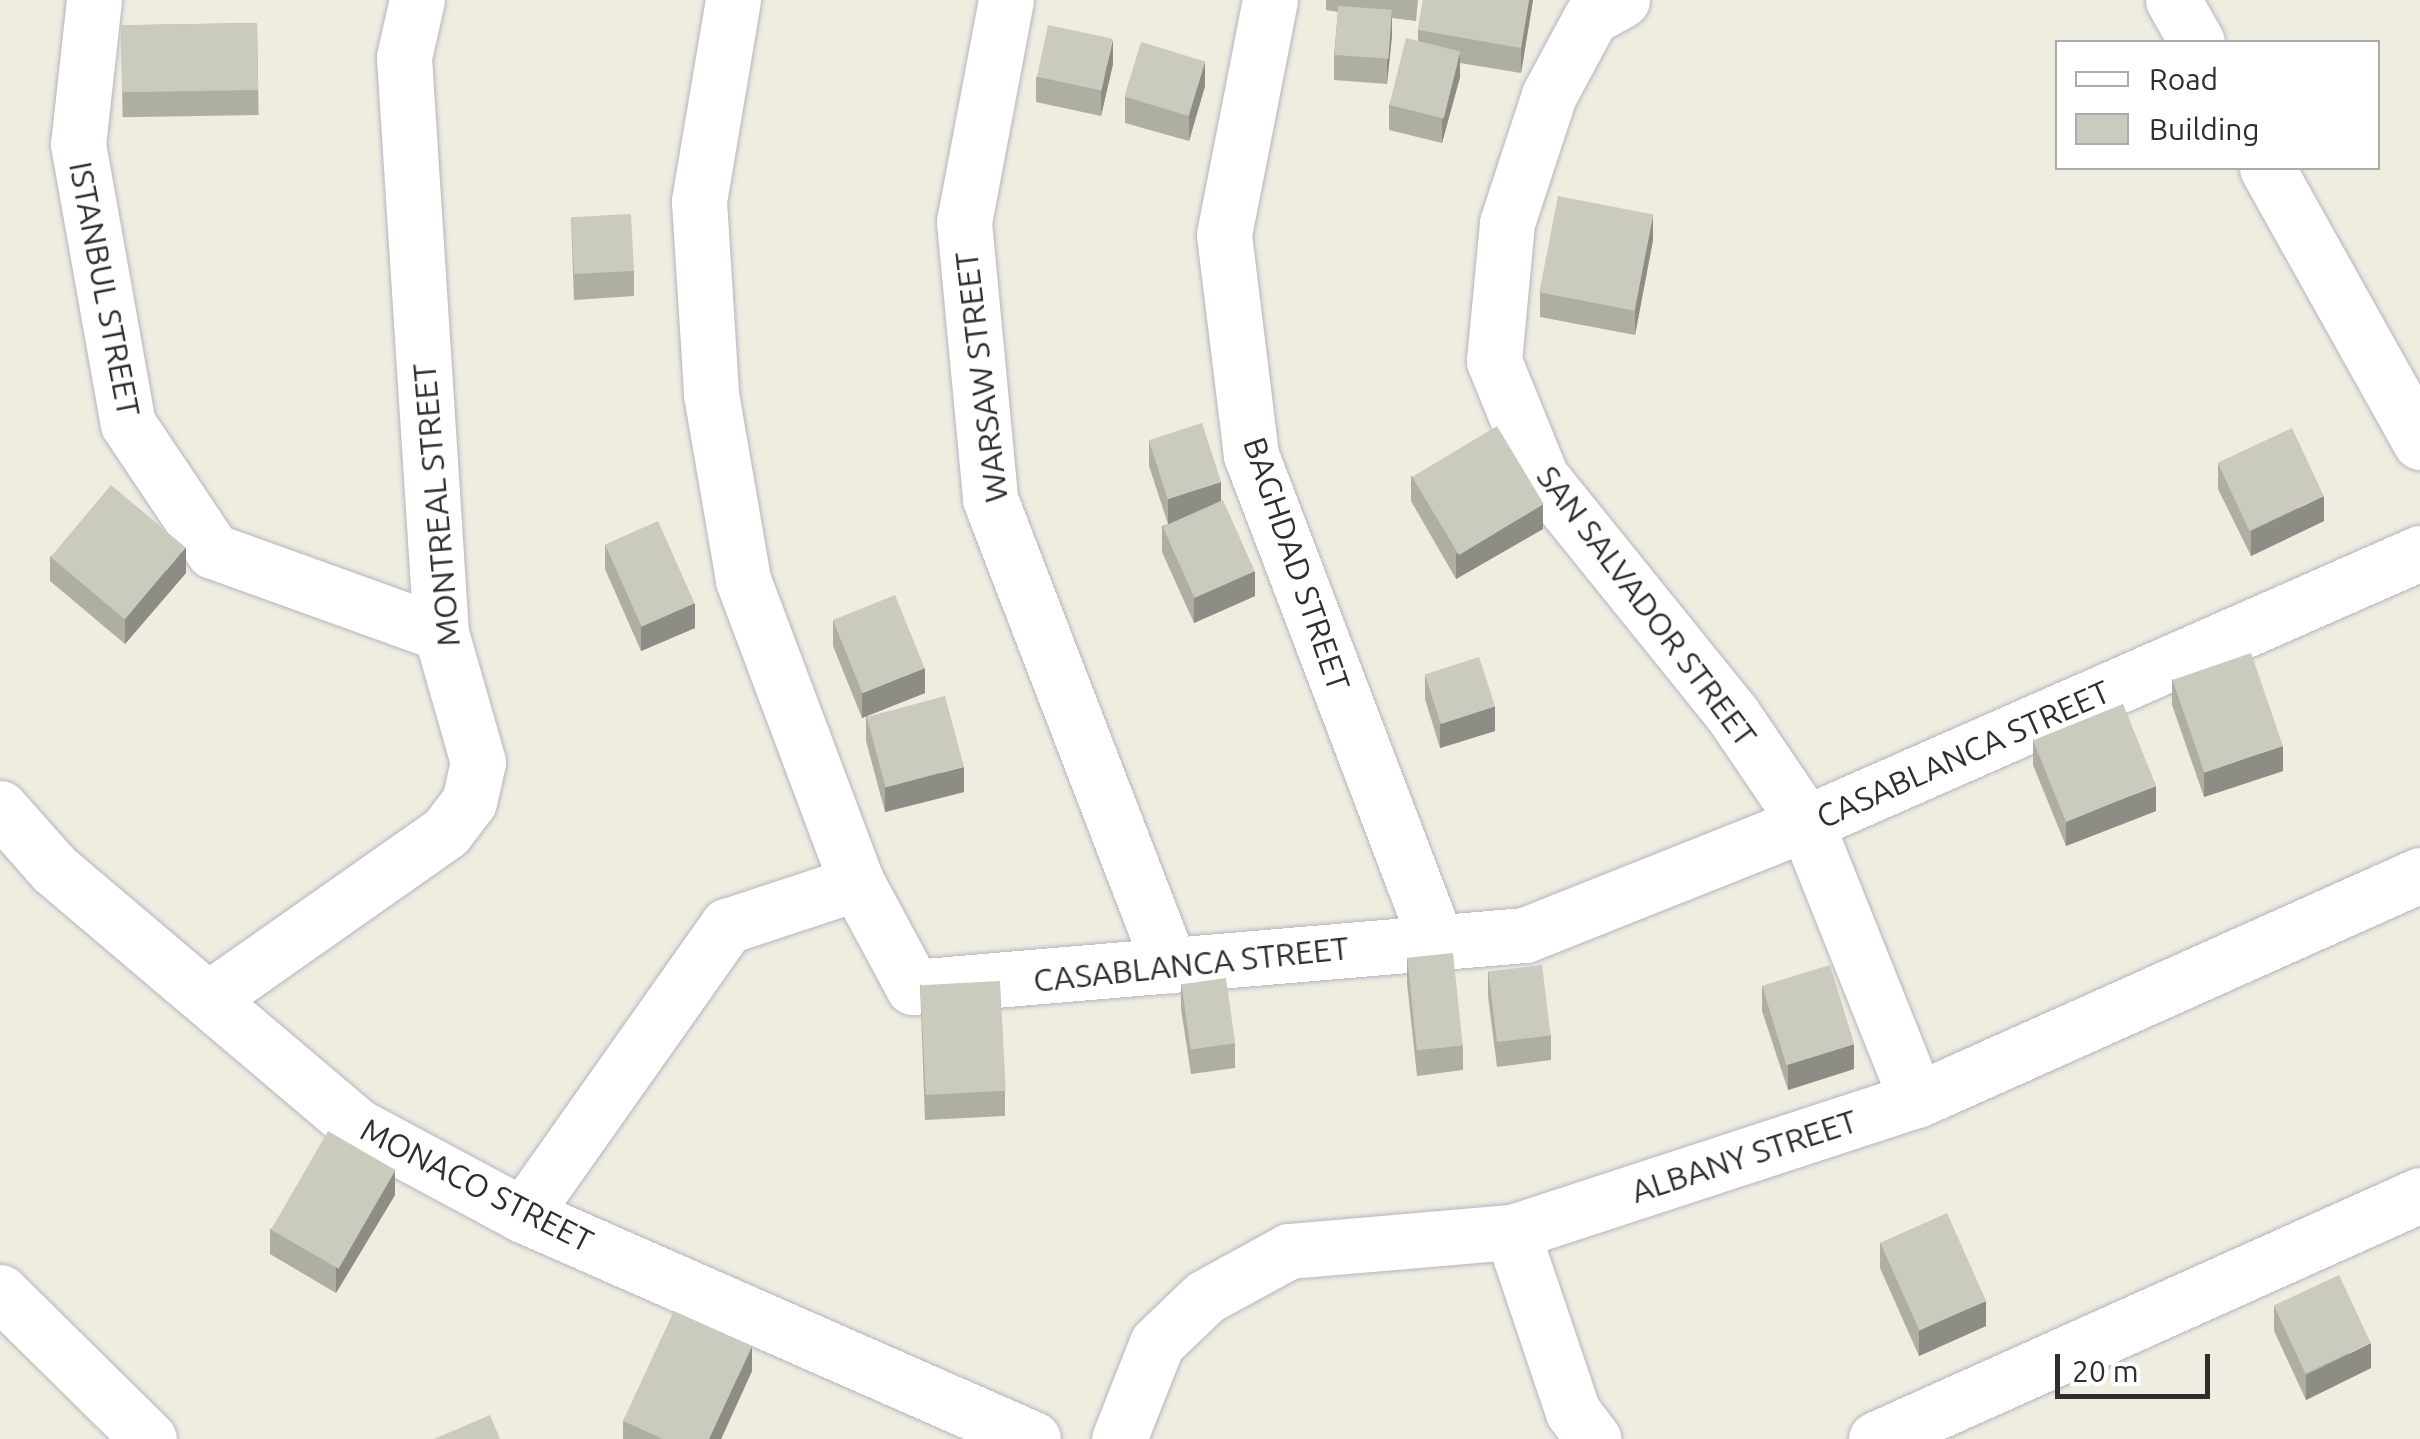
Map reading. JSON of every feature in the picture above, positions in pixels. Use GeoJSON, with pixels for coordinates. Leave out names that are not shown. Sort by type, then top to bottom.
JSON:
{"type":"FeatureCollection","features":[{"type":"Feature","properties":{"kind":"street","name":"ISTANBUL STREET"},"geometry":{"type":"LineString","coordinates":[[94,0],[78,144],[128,424],[213,552],[441,633]]}},
{"type":"Feature","properties":{"kind":"street","name":"MONTREAL STREET"},"geometry":{"type":"LineString","coordinates":[[212,997],[446,832],[469,802],[478,762],[441,633],[404,57],[417,0]]}},
{"type":"Feature","properties":{"kind":"street","name":"CASABLANCA STREET"},"geometry":{"type":"LineString","coordinates":[[733,0],[698,201],[711,394],[743,580],[857,883],[912,987],[1170,966],[1434,938],[1525,934],[1806,823],[2420,554]]}},
{"type":"Feature","properties":{"kind":"street","name":"WARSAW STREET"},"geometry":{"type":"LineString","coordinates":[[1006,0],[964,222],[990,499],[1170,966]]}},
{"type":"Feature","properties":{"kind":"street","name":"BAGHDAD STREET"},"geometry":{"type":"LineString","coordinates":[[1270,0],[1224,234],[1252,455],[1434,938]]}},
{"type":"Feature","properties":{"kind":"street","name":"SAN SALVADOR STREET"},"geometry":{"type":"LineString","coordinates":[[1622,0],[1591,17],[1549,95],[1507,224],[1494,361],[1542,477],[1734,715],[1806,823],[1917,1100]]}},
{"type":"Feature","properties":{"kind":"street"},"geometry":{"type":"LineString","coordinates":[[2173,0],[2196,40]]}},
{"type":"Feature","properties":{"kind":"street"},"geometry":{"type":"LineString","coordinates":[[2268,170],[2420,442]]}},
{"type":"Feature","properties":{"kind":"street","name":"MONACO STREET"},"geometry":{"type":"LineString","coordinates":[[0,808],[54,868],[212,997],[358,1126],[523,1215],[1033,1439]]}},
{"type":"Feature","properties":{"kind":"street","name":"ALBANY STREET"},"geometry":{"type":"LineString","coordinates":[[1119,1439],[1157,1343],[1205,1297],[1289,1252],[1512,1232],[1917,1100],[2420,875]]}},
{"type":"Feature","properties":{"kind":"street"},"geometry":{"type":"LineString","coordinates":[[523,1215],[728,926],[857,883]]}},
{"type":"Feature","properties":{"kind":"street"},"geometry":{"type":"LineString","coordinates":[[1876,1439],[2420,1195]]}},
{"type":"Feature","properties":{"kind":"street"},"geometry":{"type":"LineString","coordinates":[[1512,1232],[1573,1412],[1592,1439]]}},
{"type":"Feature","properties":{"kind":"street"},"geometry":{"type":"LineString","coordinates":[[0,1292],[148,1439]]}},
{"type":"Feature","properties":{"kind":"building"},"geometry":{"type":"Polygon","coordinates":[[[1423,0],[1529,0],[1521,48],[1418,30],[1423,0]]]}},
{"type":"Feature","properties":{"kind":"building"},"geometry":{"type":"Polygon","coordinates":[[[1338,6],[1392,10],[1388,59],[1335,55],[1338,6]]]}},
{"type":"Feature","properties":{"kind":"building"},"geometry":{"type":"Polygon","coordinates":[[[257,23],[258,90],[122,92],[121,25],[257,23]]]}},
{"type":"Feature","properties":{"kind":"building"},"geometry":{"type":"Polygon","coordinates":[[[1048,25],[1113,39],[1102,91],[1037,77],[1048,25]]]}},
{"type":"Feature","properties":{"kind":"building"},"geometry":{"type":"Polygon","coordinates":[[[1406,38],[1460,52],[1444,118],[1389,105],[1406,38]]]}},
{"type":"Feature","properties":{"kind":"building"},"geometry":{"type":"Polygon","coordinates":[[[1141,42],[1205,62],[1188,116],[1124,97],[1141,42]]]}},
{"type":"Feature","properties":{"kind":"building"},"geometry":{"type":"Polygon","coordinates":[[[1558,196],[1653,215],[1635,311],[1539,292],[1558,196]]]}},
{"type":"Feature","properties":{"kind":"building"},"geometry":{"type":"Polygon","coordinates":[[[631,214],[634,271],[574,274],[571,217],[631,214]]]}},
{"type":"Feature","properties":{"kind":"building"},"geometry":{"type":"Polygon","coordinates":[[[1202,423],[1221,482],[1168,499],[1149,440],[1202,423]]]}},
{"type":"Feature","properties":{"kind":"building"},"geometry":{"type":"Polygon","coordinates":[[[1497,426],[1544,504],[1459,555],[1412,477],[1497,426]]]}},
{"type":"Feature","properties":{"kind":"building"},"geometry":{"type":"Polygon","coordinates":[[[2292,428],[2324,496],[2249,531],[2218,463],[2292,428]]]}},
{"type":"Feature","properties":{"kind":"building"},"geometry":{"type":"Polygon","coordinates":[[[111,485],[185,547],[125,619],[51,557],[111,485]]]}},
{"type":"Feature","properties":{"kind":"building"},"geometry":{"type":"Polygon","coordinates":[[[1223,500],[1255,571],[1194,598],[1163,527],[1223,500]]]}},
{"type":"Feature","properties":{"kind":"building"},"geometry":{"type":"Polygon","coordinates":[[[658,521],[695,603],[642,627],[605,545],[658,521]]]}},
{"type":"Feature","properties":{"kind":"building"},"geometry":{"type":"Polygon","coordinates":[[[895,595],[925,668],[862,693],[833,620],[895,595]]]}},
{"type":"Feature","properties":{"kind":"building"},"geometry":{"type":"Polygon","coordinates":[[[2251,653],[2283,746],[2204,773],[2173,680],[2251,653]]]}},
{"type":"Feature","properties":{"kind":"building"},"geometry":{"type":"Polygon","coordinates":[[[1479,657],[1495,706],[1441,724],[1425,675],[1479,657]]]}},
{"type":"Feature","properties":{"kind":"building"},"geometry":{"type":"Polygon","coordinates":[[[945,696],[964,767],[886,787],[867,717],[945,696]]]}},
{"type":"Feature","properties":{"kind":"building"},"geometry":{"type":"Polygon","coordinates":[[[2123,704],[2156,786],[2066,822],[2033,740],[2123,704]]]}},
{"type":"Feature","properties":{"kind":"building"},"geometry":{"type":"Polygon","coordinates":[[[1453,953],[1463,1045],[1417,1050],[1407,958],[1453,953]]]}},
{"type":"Feature","properties":{"kind":"building"},"geometry":{"type":"Polygon","coordinates":[[[1542,965],[1551,1035],[1497,1042],[1488,972],[1542,965]]]}},
{"type":"Feature","properties":{"kind":"building"},"geometry":{"type":"Polygon","coordinates":[[[1830,965],[1854,1044],[1786,1065],[1762,986],[1830,965]]]}},
{"type":"Feature","properties":{"kind":"building"},"geometry":{"type":"Polygon","coordinates":[[[1226,978],[1235,1043],[1191,1050],[1181,984],[1226,978]]]}},
{"type":"Feature","properties":{"kind":"building"},"geometry":{"type":"Polygon","coordinates":[[[1000,981],[1006,1091],[926,1095],[920,985],[1000,981]]]}},
{"type":"Feature","properties":{"kind":"building"},"geometry":{"type":"Polygon","coordinates":[[[328,1131],[396,1170],[339,1269],[271,1230],[328,1131]]]}},
{"type":"Feature","properties":{"kind":"building"},"geometry":{"type":"Polygon","coordinates":[[[1947,1213],[1986,1301],[1919,1330],[1880,1243],[1947,1213]]]}},
{"type":"Feature","properties":{"kind":"building"},"geometry":{"type":"Polygon","coordinates":[[[2339,1275],[2371,1343],[2305,1373],[2274,1305],[2339,1275]]]}},
{"type":"Feature","properties":{"kind":"building"},"geometry":{"type":"Polygon","coordinates":[[[674,1311],[752,1346],[709,1439],[663,1439],[623,1421],[674,1311]]]}},
{"type":"Feature","properties":{"kind":"building"},"geometry":{"type":"Polygon","coordinates":[[[490,1415],[500,1439],[434,1439],[490,1415]]]}}]}
